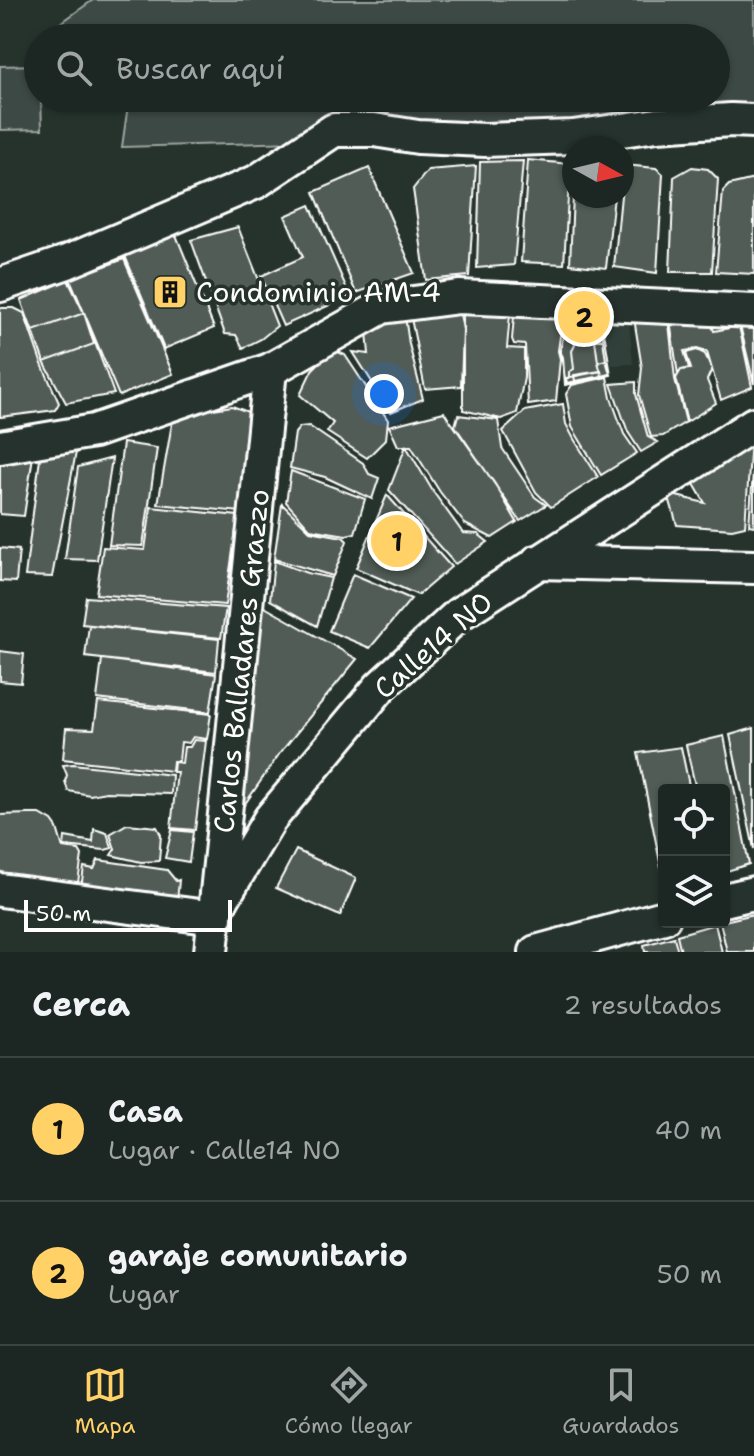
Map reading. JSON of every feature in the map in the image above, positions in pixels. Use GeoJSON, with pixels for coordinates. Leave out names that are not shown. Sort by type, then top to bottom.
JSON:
{"type":"FeatureCollection","features":[{"type":"Feature","properties":{"kind":"street"},"geometry":{"type":"LineString","coordinates":[[0,285],[67,262],[256,182],[334,130],[374,130],[418,137],[485,140],[573,137],[657,125],[754,121]]}},
{"type":"Feature","properties":{"kind":"street"},"geometry":{"type":"LineString","coordinates":[[0,447],[94,431],[270,370],[382,307],[459,297],[754,311]]}},
{"type":"Feature","properties":{"kind":"street","name":"Carlos Balladares Grazzo"},"geometry":{"type":"LineString","coordinates":[[211,952],[270,370]]}},
{"type":"Feature","properties":{"kind":"street","name":"Calle14 NO"},"geometry":{"type":"LineString","coordinates":[[216,913],[270,819],[380,687],[459,614],[754,424]]}},
{"type":"Feature","properties":{"kind":"street"},"geometry":{"type":"LineString","coordinates":[[537,562],[754,567]]}},
{"type":"Feature","properties":{"kind":"street"},"geometry":{"type":"LineString","coordinates":[[0,890],[216,913]]}},
{"type":"Feature","properties":{"kind":"street"},"geometry":{"type":"LineString","coordinates":[[730,899],[754,893]]}},
{"type":"Feature","properties":{"kind":"street"},"geometry":{"type":"LineString","coordinates":[[536,952],[658,919]]}},
{"type":"Feature","properties":{"kind":"shaded area"},"geometry":{"type":"Polygon","coordinates":[[[93,0],[754,0],[754,133],[652,132],[122,147],[127,112],[730,112],[730,24],[59,24],[93,0]]]}},
{"type":"Feature","properties":{"kind":"shaded area"},"geometry":{"type":"Polygon","coordinates":[[[24,65],[24,112],[41,112],[42,129],[0,130],[0,66],[24,65]]]}},
{"type":"Feature","properties":{"kind":"shaded area"},"geometry":{"type":"Polygon","coordinates":[[[602,309],[628,311],[633,364],[612,365],[602,309]]]}},
{"type":"Feature","properties":{"kind":"building"},"geometry":{"type":"Polygon","coordinates":[[[528,160],[562,163],[562,208],[567,208],[564,264],[521,262],[528,160]]]}},
{"type":"Feature","properties":{"kind":"building"},"geometry":{"type":"Polygon","coordinates":[[[523,161],[514,265],[477,268],[480,162],[523,161]]]}},
{"type":"Feature","properties":{"kind":"building"},"geometry":{"type":"Polygon","coordinates":[[[476,166],[469,276],[426,280],[413,189],[428,170],[476,166]]]}},
{"type":"Feature","properties":{"kind":"building"},"geometry":{"type":"Polygon","coordinates":[[[634,166],[656,168],[663,174],[657,273],[614,267],[620,208],[634,208],[634,166]]]}},
{"type":"Feature","properties":{"kind":"building"},"geometry":{"type":"Polygon","coordinates":[[[692,167],[708,169],[718,179],[712,272],[670,272],[674,177],[692,167]]]}},
{"type":"Feature","properties":{"kind":"building"},"geometry":{"type":"Polygon","coordinates":[[[369,168],[414,273],[356,293],[314,192],[369,168]]]}},
{"type":"Feature","properties":{"kind":"building"},"geometry":{"type":"Polygon","coordinates":[[[754,179],[754,274],[716,272],[723,191],[729,185],[754,179]]]}},
{"type":"Feature","properties":{"kind":"building"},"geometry":{"type":"Polygon","coordinates":[[[310,205],[350,296],[283,326],[261,276],[303,257],[285,216],[310,205]]]}},
{"type":"Feature","properties":{"kind":"building"},"geometry":{"type":"Polygon","coordinates":[[[572,208],[613,208],[606,268],[570,264],[572,208]]]}},
{"type":"Feature","properties":{"kind":"building"},"geometry":{"type":"Polygon","coordinates":[[[238,227],[277,326],[243,348],[236,335],[225,334],[191,240],[238,227]]]}},
{"type":"Feature","properties":{"kind":"building","name":"Condominio AM-4"},"geometry":{"type":"Polygon","coordinates":[[[176,235],[214,328],[164,349],[125,256],[176,235]]]}},
{"type":"Feature","properties":{"kind":"building"},"geometry":{"type":"Polygon","coordinates":[[[124,259],[173,374],[119,396],[70,279],[124,259]]]}},
{"type":"Feature","properties":{"kind":"building"},"geometry":{"type":"Polygon","coordinates":[[[68,280],[84,313],[114,394],[66,403],[44,362],[21,300],[68,280]]]}},
{"type":"Feature","properties":{"kind":"building"},"geometry":{"type":"Polygon","coordinates":[[[511,303],[507,348],[524,349],[524,378],[517,413],[501,419],[463,410],[463,308],[511,303]]]}},
{"type":"Feature","properties":{"kind":"building"},"geometry":{"type":"Polygon","coordinates":[[[515,305],[564,307],[556,401],[528,405],[525,345],[514,344],[512,339],[515,305]]]}},
{"type":"Feature","properties":{"kind":"building"},"geometry":{"type":"Polygon","coordinates":[[[600,307],[611,375],[565,385],[560,351],[567,318],[600,307]]]}},
{"type":"Feature","properties":{"kind":"building"},"geometry":{"type":"Polygon","coordinates":[[[0,308],[14,308],[24,313],[59,403],[55,410],[0,417],[0,308]]]}},
{"type":"Feature","properties":{"kind":"building"},"geometry":{"type":"Polygon","coordinates":[[[459,308],[463,330],[461,386],[425,389],[410,313],[459,308]]]}},
{"type":"Feature","properties":{"kind":"building"},"geometry":{"type":"Polygon","coordinates":[[[633,312],[668,314],[675,379],[686,422],[663,436],[651,437],[639,395],[642,368],[633,312]]]}},
{"type":"Feature","properties":{"kind":"building"},"geometry":{"type":"Polygon","coordinates":[[[84,313],[94,344],[44,362],[33,331],[84,313]]]}},
{"type":"Feature","properties":{"kind":"building"},"geometry":{"type":"Polygon","coordinates":[[[669,314],[709,317],[714,331],[739,326],[752,387],[721,400],[707,352],[697,349],[684,351],[689,368],[681,370],[678,375],[669,314]]]}},
{"type":"Feature","properties":{"kind":"building"},"geometry":{"type":"Polygon","coordinates":[[[405,316],[423,399],[391,412],[353,352],[369,354],[367,332],[388,320],[405,316]]]}},
{"type":"Feature","properties":{"kind":"building"},"geometry":{"type":"Polygon","coordinates":[[[738,317],[754,317],[754,384],[738,317]]]}},
{"type":"Feature","properties":{"kind":"building"},"geometry":{"type":"Polygon","coordinates":[[[600,320],[603,339],[595,340],[592,324],[600,320]]]}},
{"type":"Feature","properties":{"kind":"building"},"geometry":{"type":"Polygon","coordinates":[[[573,324],[574,369],[569,372],[569,378],[565,378],[560,351],[566,325],[573,324]]]}},
{"type":"Feature","properties":{"kind":"building"},"geometry":{"type":"Polygon","coordinates":[[[595,340],[603,340],[606,360],[598,362],[595,340]]]}},
{"type":"Feature","properties":{"kind":"building"},"geometry":{"type":"Polygon","coordinates":[[[697,350],[705,354],[712,369],[707,380],[716,403],[687,422],[676,378],[681,370],[691,369],[686,353],[697,350]]]}},
{"type":"Feature","properties":{"kind":"building"},"geometry":{"type":"Polygon","coordinates":[[[336,351],[345,355],[388,420],[386,439],[367,458],[327,432],[333,423],[300,395],[312,370],[328,354],[336,351]]]}},
{"type":"Feature","properties":{"kind":"building"},"geometry":{"type":"Polygon","coordinates":[[[606,360],[610,374],[602,376],[598,362],[606,360]]]}},
{"type":"Feature","properties":{"kind":"building"},"geometry":{"type":"Polygon","coordinates":[[[601,371],[602,376],[575,381],[574,375],[601,371]]]}},
{"type":"Feature","properties":{"kind":"building"},"geometry":{"type":"Polygon","coordinates":[[[601,371],[602,376],[567,383],[566,378],[601,371]]]}},
{"type":"Feature","properties":{"kind":"building"},"geometry":{"type":"Polygon","coordinates":[[[607,377],[624,434],[637,453],[601,475],[572,427],[566,394],[572,385],[607,377]]]}},
{"type":"Feature","properties":{"kind":"building"},"geometry":{"type":"Polygon","coordinates":[[[636,382],[636,394],[648,437],[658,442],[641,452],[628,432],[611,384],[636,382]]]}},
{"type":"Feature","properties":{"kind":"building"},"geometry":{"type":"Polygon","coordinates":[[[563,404],[566,424],[598,477],[551,507],[536,492],[503,431],[525,411],[563,404]]]}},
{"type":"Feature","properties":{"kind":"building"},"geometry":{"type":"Polygon","coordinates":[[[232,406],[248,412],[241,512],[158,504],[172,423],[207,410],[232,406]]]}},
{"type":"Feature","properties":{"kind":"building"},"geometry":{"type":"Polygon","coordinates":[[[444,412],[495,484],[517,522],[492,538],[465,524],[411,446],[398,446],[389,426],[444,412]]]}},
{"type":"Feature","properties":{"kind":"building"},"geometry":{"type":"Polygon","coordinates":[[[458,415],[498,420],[502,448],[535,497],[546,505],[520,521],[455,426],[458,415]]]}},
{"type":"Feature","properties":{"kind":"building"},"geometry":{"type":"Polygon","coordinates":[[[309,426],[363,463],[369,474],[379,478],[372,499],[325,477],[290,468],[295,433],[300,427],[309,426]]]}},
{"type":"Feature","properties":{"kind":"building"},"geometry":{"type":"Polygon","coordinates":[[[751,440],[745,526],[732,529],[677,525],[668,494],[705,503],[690,477],[751,440]]]}},
{"type":"Feature","properties":{"kind":"building"},"geometry":{"type":"Polygon","coordinates":[[[123,443],[157,448],[143,546],[109,545],[123,443]]]}},
{"type":"Feature","properties":{"kind":"building"},"geometry":{"type":"Polygon","coordinates":[[[406,446],[463,533],[478,534],[488,542],[455,564],[389,490],[406,446]]]}},
{"type":"Feature","properties":{"kind":"building"},"geometry":{"type":"Polygon","coordinates":[[[77,447],[52,577],[25,576],[40,458],[77,447]]]}},
{"type":"Feature","properties":{"kind":"building"},"geometry":{"type":"Polygon","coordinates":[[[33,456],[24,516],[0,514],[0,464],[33,456]]]}},
{"type":"Feature","properties":{"kind":"building"},"geometry":{"type":"Polygon","coordinates":[[[112,458],[97,560],[65,559],[78,467],[112,458]]]}},
{"type":"Feature","properties":{"kind":"building"},"geometry":{"type":"Polygon","coordinates":[[[754,460],[754,526],[749,525],[754,460]]]}},
{"type":"Feature","properties":{"kind":"building"},"geometry":{"type":"Polygon","coordinates":[[[291,471],[365,499],[355,533],[346,535],[310,529],[286,502],[291,471]]]}},
{"type":"Feature","properties":{"kind":"building"},"geometry":{"type":"Polygon","coordinates":[[[387,495],[451,567],[418,595],[356,568],[387,495]]]}},
{"type":"Feature","properties":{"kind":"building"},"geometry":{"type":"Polygon","coordinates":[[[282,504],[310,531],[343,537],[347,541],[333,576],[274,559],[282,504]]]}},
{"type":"Feature","properties":{"kind":"building"},"geometry":{"type":"Polygon","coordinates":[[[151,507],[238,516],[225,605],[96,594],[103,547],[145,550],[151,507]]]}},
{"type":"Feature","properties":{"kind":"building"},"geometry":{"type":"Polygon","coordinates":[[[0,548],[19,550],[16,582],[0,581],[0,548]]]}},
{"type":"Feature","properties":{"kind":"building"},"geometry":{"type":"Polygon","coordinates":[[[274,561],[331,578],[317,626],[270,600],[274,561]]]}},
{"type":"Feature","properties":{"kind":"building"},"geometry":{"type":"Polygon","coordinates":[[[353,574],[411,599],[370,648],[329,631],[353,574]]]}},
{"type":"Feature","properties":{"kind":"building"},"geometry":{"type":"Polygon","coordinates":[[[86,597],[226,608],[221,638],[82,624],[86,597]]]}},
{"type":"Feature","properties":{"kind":"building"},"geometry":{"type":"Polygon","coordinates":[[[261,605],[357,659],[280,753],[238,814],[261,605]]]}},
{"type":"Feature","properties":{"kind":"building"},"geometry":{"type":"Polygon","coordinates":[[[89,625],[219,639],[216,672],[85,657],[89,625]]]}},
{"type":"Feature","properties":{"kind":"building"},"geometry":{"type":"Polygon","coordinates":[[[0,651],[24,654],[21,683],[0,681],[0,651]]]}},
{"type":"Feature","properties":{"kind":"building"},"geometry":{"type":"Polygon","coordinates":[[[102,659],[216,674],[210,712],[97,699],[102,659]]]}},
{"type":"Feature","properties":{"kind":"building"},"geometry":{"type":"Polygon","coordinates":[[[98,702],[211,714],[207,739],[193,737],[189,743],[181,742],[179,761],[173,761],[172,771],[63,759],[66,728],[94,729],[98,702]]]}},
{"type":"Feature","properties":{"kind":"building"},"geometry":{"type":"Polygon","coordinates":[[[754,728],[754,849],[730,735],[754,728]]]}},
{"type":"Feature","properties":{"kind":"building"},"geometry":{"type":"Polygon","coordinates":[[[724,736],[749,864],[730,870],[730,784],[695,784],[686,745],[724,736]]]}},
{"type":"Feature","properties":{"kind":"building"},"geometry":{"type":"Polygon","coordinates":[[[194,740],[206,741],[195,830],[171,828],[177,772],[173,772],[174,762],[182,763],[184,747],[190,747],[194,740]]]}},
{"type":"Feature","properties":{"kind":"building"},"geometry":{"type":"Polygon","coordinates":[[[681,747],[689,784],[658,784],[658,852],[638,753],[681,747]]]}},
{"type":"Feature","properties":{"kind":"building"},"geometry":{"type":"Polygon","coordinates":[[[63,765],[172,775],[171,794],[106,792],[90,795],[68,791],[63,765]]]}},
{"type":"Feature","properties":{"kind":"building"},"geometry":{"type":"Polygon","coordinates":[[[40,814],[57,828],[63,848],[79,850],[82,855],[78,883],[0,875],[0,815],[40,814]]]}},
{"type":"Feature","properties":{"kind":"building"},"geometry":{"type":"Polygon","coordinates":[[[127,824],[157,827],[161,835],[159,861],[141,862],[111,855],[115,849],[110,834],[127,824]]]}},
{"type":"Feature","properties":{"kind":"building"},"geometry":{"type":"Polygon","coordinates":[[[94,829],[107,833],[112,848],[64,846],[65,837],[93,842],[94,829]]]}},
{"type":"Feature","properties":{"kind":"building"},"geometry":{"type":"Polygon","coordinates":[[[172,830],[193,832],[189,862],[165,858],[172,830]]]}},
{"type":"Feature","properties":{"kind":"building"},"geometry":{"type":"Polygon","coordinates":[[[296,850],[356,878],[340,916],[276,888],[296,850]]]}},
{"type":"Feature","properties":{"kind":"building"},"geometry":{"type":"Polygon","coordinates":[[[98,860],[167,870],[176,881],[179,880],[177,901],[81,888],[84,867],[94,869],[98,860]]]}},
{"type":"Feature","properties":{"kind":"building"},"geometry":{"type":"Polygon","coordinates":[[[754,914],[754,952],[727,952],[721,928],[730,928],[730,920],[754,914]]]}},
{"type":"Feature","properties":{"kind":"building"},"geometry":{"type":"Polygon","coordinates":[[[701,928],[716,928],[722,952],[681,952],[677,935],[701,928]]]}},
{"type":"Feature","properties":{"kind":"building"},"geometry":{"type":"Polygon","coordinates":[[[674,937],[678,952],[645,952],[644,945],[674,937]]]}},
{"type":"Feature","properties":{"kind":"place","name":"Condominio AM-4"},"geometry":{"type":"Point","coordinates":[170,292]}},
{"type":"Feature","properties":{"kind":"place","name":"garaje comunitario"},"geometry":{"type":"Point","coordinates":[584,317]}},
{"type":"Feature","properties":{"kind":"place","name":"Casa"},"geometry":{"type":"Point","coordinates":[397,541]}}]}
